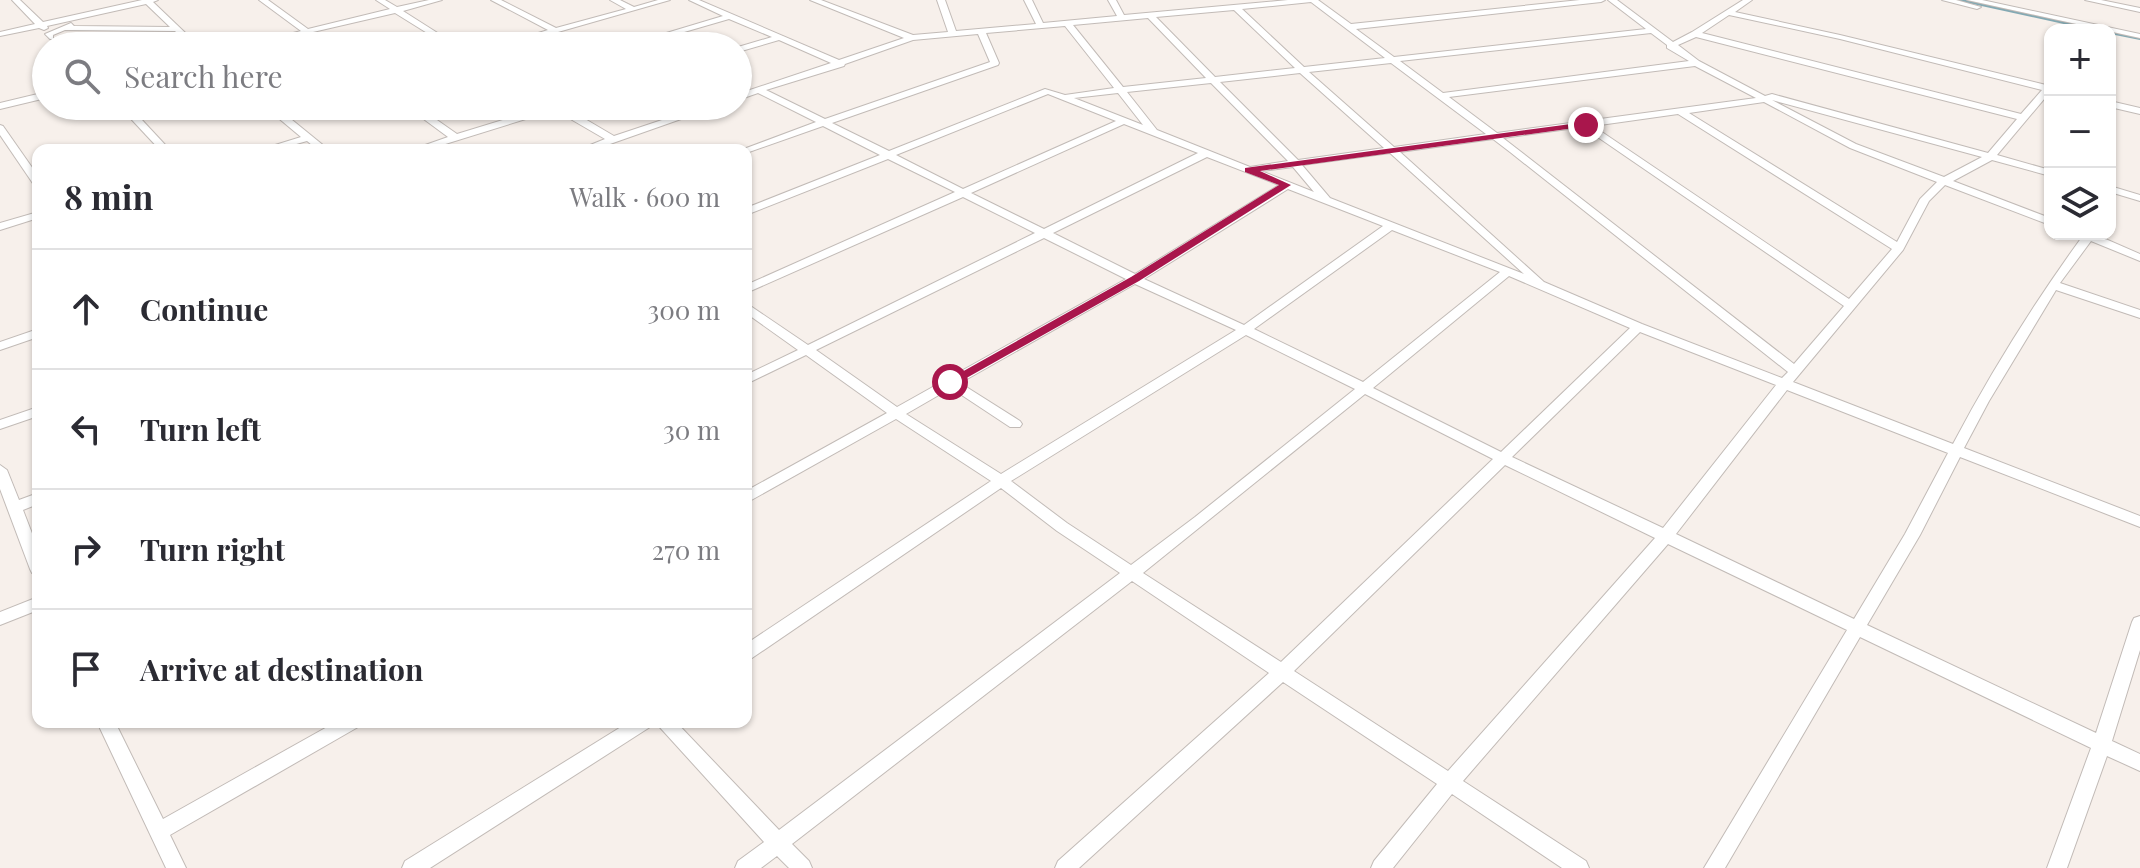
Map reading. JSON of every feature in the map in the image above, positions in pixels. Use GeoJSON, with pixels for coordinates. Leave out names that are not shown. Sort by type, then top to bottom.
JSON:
{"type":"FeatureCollection","features":[{"type":"Feature","properties":{"kind":"street"},"geometry":{"type":"LineString","coordinates":[[16,0],[47,32]]}},
{"type":"Feature","properties":{"kind":"street"},"geometry":{"type":"LineString","coordinates":[[0,34],[149,0],[182,32]]}},
{"type":"Feature","properties":{"kind":"street"},"geometry":{"type":"LineString","coordinates":[[263,0],[306,31]]}},
{"type":"Feature","properties":{"kind":"street"},"geometry":{"type":"LineString","coordinates":[[380,0],[432,32]]}},
{"type":"Feature","properties":{"kind":"street"},"geometry":{"type":"LineString","coordinates":[[302,32],[438,0]]}},
{"type":"Feature","properties":{"kind":"street"},"geometry":{"type":"LineString","coordinates":[[495,0],[556,31]]}},
{"type":"Feature","properties":{"kind":"street"},"geometry":{"type":"LineString","coordinates":[[614,0],[633,9]]}},
{"type":"Feature","properties":{"kind":"street"},"geometry":{"type":"LineString","coordinates":[[552,32],[666,0]]}},
{"type":"Feature","properties":{"kind":"street"},"geometry":{"type":"LineString","coordinates":[[693,0],[841,64]]}},
{"type":"Feature","properties":{"kind":"street"},"geometry":{"type":"LineString","coordinates":[[814,0],[912,38]]}},
{"type":"Feature","properties":{"kind":"street"},"geometry":{"type":"LineString","coordinates":[[941,0],[953,34]]}},
{"type":"Feature","properties":{"kind":"street"},"geometry":{"type":"LineString","coordinates":[[1028,0],[1040,25]]}},
{"type":"Feature","properties":{"kind":"street"},"geometry":{"type":"LineString","coordinates":[[1112,0],[1122,18]]}},
{"type":"Feature","properties":{"kind":"street"},"geometry":{"type":"LineString","coordinates":[[1197,0],[1206,10]]}},
{"type":"Feature","properties":{"kind":"street"},"geometry":{"type":"LineString","coordinates":[[752,92],[912,38],[1312,0],[1495,136],[1795,371]]}},
{"type":"Feature","properties":{"kind":"street"},"geometry":{"type":"LineString","coordinates":[[1493,0],[1507,11]]}},
{"type":"Feature","properties":{"kind":"street"},"geometry":{"type":"LineString","coordinates":[[1348,27],[1601,0]]}},
{"type":"Feature","properties":{"kind":"street"},"geometry":{"type":"LineString","coordinates":[[1670,46],[1748,0]]}},
{"type":"Feature","properties":{"kind":"street"},"geometry":{"type":"LineString","coordinates":[[1946,0],[2059,24]]}},
{"type":"Feature","properties":{"kind":"street"},"geometry":{"type":"LineString","coordinates":[[1971,0],[2140,38]]}},
{"type":"Feature","properties":{"kind":"street"},"geometry":{"type":"LineString","coordinates":[[2089,0],[2140,10]]}},
{"type":"Feature","properties":{"kind":"street"},"geometry":{"type":"LineString","coordinates":[[1616,1],[1670,46],[1763,100],[1853,146],[2044,220]]}},
{"type":"Feature","properties":{"kind":"street"},"geometry":{"type":"LineString","coordinates":[[1237,8],[1265,37],[1545,286]]}},
{"type":"Feature","properties":{"kind":"street"},"geometry":{"type":"LineString","coordinates":[[56,32],[97,12]]}},
{"type":"Feature","properties":{"kind":"street"},"geometry":{"type":"LineString","coordinates":[[1729,13],[2044,87]]}},
{"type":"Feature","properties":{"kind":"street"},"geometry":{"type":"LineString","coordinates":[[1149,15],[1295,163],[1327,201]]}},
{"type":"Feature","properties":{"kind":"street"},"geometry":{"type":"LineString","coordinates":[[675,32],[730,16]]}},
{"type":"Feature","properties":{"kind":"street"},"geometry":{"type":"LineString","coordinates":[[1067,23],[1155,133]]}},
{"type":"Feature","properties":{"kind":"street"},"geometry":{"type":"LineString","coordinates":[[66,28],[179,29]]}},
{"type":"Feature","properties":{"kind":"street"},"geometry":{"type":"LineString","coordinates":[[752,148],[995,63],[981,31]]}},
{"type":"Feature","properties":{"kind":"street"},"geometry":{"type":"LineString","coordinates":[[1065,97],[1650,31]]}},
{"type":"Feature","properties":{"kind":"street"},"geometry":{"type":"LineString","coordinates":[[1695,34],[2024,118]]}},
{"type":"Feature","properties":{"kind":"street"},"geometry":{"type":"LineString","coordinates":[[2116,36],[2140,38]]}},
{"type":"Feature","properties":{"kind":"street"},"geometry":{"type":"LineString","coordinates":[[752,46],[780,37]]}},
{"type":"Feature","properties":{"kind":"street"},"geometry":{"type":"LineString","coordinates":[[1439,96],[1696,63]]}},
{"type":"Feature","properties":{"kind":"street"},"geometry":{"type":"LineString","coordinates":[[1738,86],[2044,171]]}},
{"type":"Feature","properties":{"kind":"street"},"geometry":{"type":"LineString","coordinates":[[759,90],[819,123],[1135,279],[1246,329],[1665,537],[2140,763]]}},
{"type":"Feature","properties":{"kind":"street"},"geometry":{"type":"LineString","coordinates":[[752,210],[1048,91],[1545,286],[1638,327],[2140,522]]}},
{"type":"Feature","properties":{"kind":"street"},"geometry":{"type":"LineString","coordinates":[[1381,868],[1450,782],[1665,537],[1785,383],[1899,248],[1925,199],[1943,182],[1990,157],[2044,94]]}},
{"type":"Feature","properties":{"kind":"street"},"geometry":{"type":"LineString","coordinates":[[0,106],[32,98]]}},
{"type":"Feature","properties":{"kind":"street"},"geometry":{"type":"LineString","coordinates":[[1248,170],[1763,100]]}},
{"type":"Feature","properties":{"kind":"street"},"geometry":{"type":"LineString","coordinates":[[2116,105],[2140,111]]}},
{"type":"Feature","properties":{"kind":"street"},"geometry":{"type":"LineString","coordinates":[[1681,112],[1899,248]]}},
{"type":"Feature","properties":{"kind":"street"},"geometry":{"type":"LineString","coordinates":[[137,120],[159,144]]}},
{"type":"Feature","properties":{"kind":"street"},"geometry":{"type":"LineString","coordinates":[[287,120],[316,144]]}},
{"type":"Feature","properties":{"kind":"street"},"geometry":{"type":"LineString","coordinates":[[431,120],[456,138]]}},
{"type":"Feature","properties":{"kind":"street"},"geometry":{"type":"LineString","coordinates":[[436,144],[513,120]]}},
{"type":"Feature","properties":{"kind":"street"},"geometry":{"type":"LineString","coordinates":[[580,120],[613,140]]}},
{"type":"Feature","properties":{"kind":"street"},"geometry":{"type":"LineString","coordinates":[[601,144],[672,120]]}},
{"type":"Feature","properties":{"kind":"street"},"geometry":{"type":"LineString","coordinates":[[752,286],[1124,121]]}},
{"type":"Feature","properties":{"kind":"street"},"geometry":{"type":"LineString","coordinates":[[1586,125],[1850,305]]}},
{"type":"Feature","properties":{"kind":"street"},"geometry":{"type":"LineString","coordinates":[[0,128],[32,174]]}},
{"type":"Feature","properties":{"kind":"street"},"geometry":{"type":"LineString","coordinates":[[286,144],[307,138]]}},
{"type":"Feature","properties":{"kind":"street"},"geometry":{"type":"LineString","coordinates":[[752,377],[1043,231],[1207,153]]}},
{"type":"Feature","properties":{"kind":"street"},"geometry":{"type":"LineString","coordinates":[[752,495],[1135,279],[1287,185]]}},
{"type":"Feature","properties":{"kind":"street"},"geometry":{"type":"LineString","coordinates":[[2116,190],[2136,193]]}},
{"type":"Feature","properties":{"kind":"street"},"geometry":{"type":"LineString","coordinates":[[0,227],[32,217]]}},
{"type":"Feature","properties":{"kind":"street"},"geometry":{"type":"LineString","coordinates":[[752,649],[1001,481],[1246,329],[1391,226]]}},
{"type":"Feature","properties":{"kind":"street"},"geometry":{"type":"LineString","coordinates":[[1714,868],[1912,535],[1956,449],[2053,285],[2084,240]]}},
{"type":"Feature","properties":{"kind":"street"},"geometry":{"type":"LineString","coordinates":[[2099,240],[2140,258]]}},
{"type":"Feature","properties":{"kind":"street"},"geometry":{"type":"LineString","coordinates":[[745,868],[1200,521],[1507,272]]}},
{"type":"Feature","properties":{"kind":"street"},"geometry":{"type":"LineString","coordinates":[[2053,285],[2140,314]]}},
{"type":"Feature","properties":{"kind":"street"},"geometry":{"type":"LineString","coordinates":[[752,311],[896,413],[1001,481],[1062,527],[1579,868]]}},
{"type":"Feature","properties":{"kind":"street"},"geometry":{"type":"LineString","coordinates":[[1065,868],[1283,671],[1638,327]]}},
{"type":"Feature","properties":{"kind":"street"},"geometry":{"type":"LineString","coordinates":[[0,346],[32,335]]}},
{"type":"Feature","properties":{"kind":"street"},"geometry":{"type":"LineString","coordinates":[[950,382],[1015,424]]}},
{"type":"Feature","properties":{"kind":"street"},"geometry":{"type":"LineString","coordinates":[[0,425],[32,413]]}},
{"type":"Feature","properties":{"kind":"street"},"geometry":{"type":"LineString","coordinates":[[0,470],[32,554]]}},
{"type":"Feature","properties":{"kind":"street"},"geometry":{"type":"LineString","coordinates":[[14,508],[32,500]]}},
{"type":"Feature","properties":{"kind":"street"},"geometry":{"type":"LineString","coordinates":[[0,619],[32,606]]}},
{"type":"Feature","properties":{"kind":"street"},"geometry":{"type":"LineString","coordinates":[[2057,868],[2139,629]]}},
{"type":"Feature","properties":{"kind":"street"},"geometry":{"type":"LineString","coordinates":[[109,728],[176,868]]}},
{"type":"Feature","properties":{"kind":"street"},"geometry":{"type":"LineString","coordinates":[[158,832],[341,728]]}},
{"type":"Feature","properties":{"kind":"street"},"geometry":{"type":"LineString","coordinates":[[412,868],[634,728]]}},
{"type":"Feature","properties":{"kind":"street"},"geometry":{"type":"LineString","coordinates":[[670,728],[802,868]]}},
{"type":"Feature","properties":{"kind":"waterway"},"geometry":{"type":"LineString","coordinates":[[1958,0],[2073,24]]}},
{"type":"Feature","properties":{"kind":"waterway"},"geometry":{"type":"LineString","coordinates":[[2116,33],[2140,38]]}},
{"type":"Feature","properties":{"kind":"route"},"geometry":{"type":"LineString","coordinates":[[950,382],[1135,279],[1287,185],[1248,170],[1586,125]]}}]}
